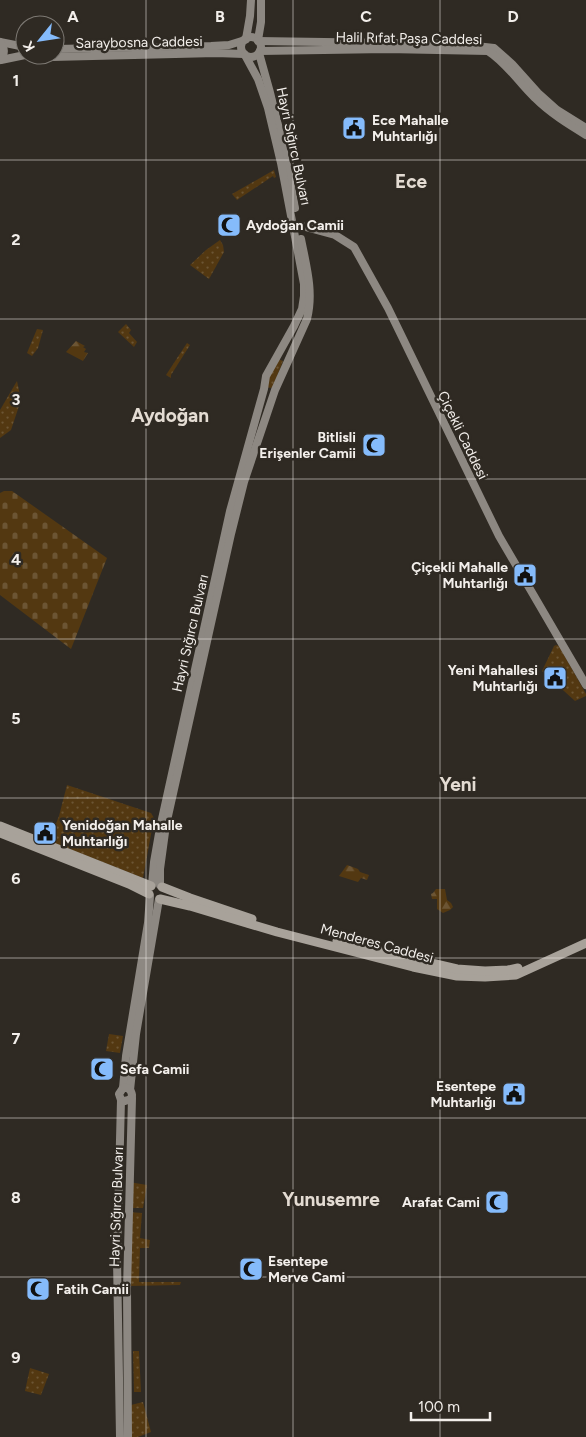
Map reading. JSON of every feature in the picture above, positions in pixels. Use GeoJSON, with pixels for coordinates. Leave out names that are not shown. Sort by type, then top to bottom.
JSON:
{"type":"FeatureCollection","features":[{"type":"Feature","properties":{"kind":"main road"},"geometry":{"type":"LineString","coordinates":[[251,0],[245,40],[241,46],[242,51],[252,57],[260,52],[258,41],[261,22],[261,0]]}},
{"type":"Feature","properties":{"kind":"main road"},"geometry":{"type":"LineString","coordinates":[[245,40],[251,38],[258,41]]}},
{"type":"Feature","properties":{"kind":"main road","name":"Saraybosna Caddesi"},"geometry":{"type":"LineString","coordinates":[[65,49],[203,47],[229,45],[245,40]]}},
{"type":"Feature","properties":{"kind":"main road","name":"Halil Rıfat Paşa Caddesi"},"geometry":{"type":"LineString","coordinates":[[258,41],[450,43],[494,48],[512,64],[544,99],[557,110],[586,128]]}},
{"type":"Feature","properties":{"kind":"main road"},"geometry":{"type":"LineString","coordinates":[[0,42],[15,45]]}},
{"type":"Feature","properties":{"kind":"main road"},"geometry":{"type":"LineString","coordinates":[[0,42],[4,51],[0,60]]}},
{"type":"Feature","properties":{"kind":"main road","name":"Halil Rıfat Paşa Caddesi"},"geometry":{"type":"LineString","coordinates":[[260,52],[387,49],[488,51],[497,57],[534,98],[554,115],[586,135]]}},
{"type":"Feature","properties":{"kind":"main road","name":"Hayri Sığırcı Bulvarı"},"geometry":{"type":"LineString","coordinates":[[128,1437],[128,1092],[126,1056],[154,889],[160,870],[166,825],[231,534],[244,482],[275,390],[307,319],[309,309],[309,282],[289,174],[260,52]]}},
{"type":"Feature","properties":{"kind":"main road","name":"Saraybosna Caddesi"},"geometry":{"type":"LineString","coordinates":[[65,57],[245,54]]}},
{"type":"Feature","properties":{"kind":"main road","name":"Hayri Sığırcı Bulvarı"},"geometry":{"type":"LineString","coordinates":[[154,889],[154,862],[160,828],[230,511],[266,376],[302,309],[304,296],[304,284],[268,108],[258,79],[245,54]]}},
{"type":"Feature","properties":{"kind":"main road"},"geometry":{"type":"LineString","coordinates":[[0,60],[15,57]]}},
{"type":"Feature","properties":{"kind":"main road","name":"Çiçekli Caddesi"},"geometry":{"type":"LineString","coordinates":[[298,225],[335,235],[354,247],[388,308],[499,536],[586,684]]}},
{"type":"Feature","properties":{"kind":"main road"},"geometry":{"type":"LineString","coordinates":[[277,354],[288,361]]}},
{"type":"Feature","properties":{"kind":"main road"},"geometry":{"type":"LineString","coordinates":[[264,389],[275,390]]}},
{"type":"Feature","properties":{"kind":"main road"},"geometry":{"type":"LineString","coordinates":[[0,826],[164,893],[159,899]]}},
{"type":"Feature","properties":{"kind":"main road"},"geometry":{"type":"LineString","coordinates":[[0,834],[129,884],[154,889]]}},
{"type":"Feature","properties":{"kind":"main road","name":"Menderes Caddesi"},"geometry":{"type":"LineString","coordinates":[[586,937],[514,969],[457,970],[310,935],[242,916],[175,893],[154,889],[153,899],[190,906],[277,932],[413,967],[457,976],[516,975],[586,943]]}},
{"type":"Feature","properties":{"kind":"main road","name":"Hayri Sığırcı Bulvarı"},"geometry":{"type":"LineString","coordinates":[[128,1092],[159,899]]}},
{"type":"Feature","properties":{"kind":"main road","name":"Hayri Sığırcı Bulvarı"},"geometry":{"type":"LineString","coordinates":[[120,1437],[117,1259],[121,1100],[119,1094],[128,1092]]}},
{"type":"Feature","properties":{"kind":"green space"},"geometry":{"type":"Polygon","coordinates":[[[274,170],[276,177],[274,178],[273,176],[237,200],[232,194],[274,170]]]}},
{"type":"Feature","properties":{"kind":"green space"},"geometry":{"type":"Polygon","coordinates":[[[220,240],[224,252],[209,279],[190,265],[220,240]]]}},
{"type":"Feature","properties":{"kind":"green space"},"geometry":{"type":"Polygon","coordinates":[[[126,324],[131,330],[129,333],[137,342],[134,347],[118,332],[126,324]]]}},
{"type":"Feature","properties":{"kind":"green space"},"geometry":{"type":"Polygon","coordinates":[[[37,329],[43,330],[38,348],[32,356],[27,353],[37,329]]]}},
{"type":"Feature","properties":{"kind":"green space"},"geometry":{"type":"Polygon","coordinates":[[[76,341],[85,346],[83,347],[86,349],[84,352],[88,353],[83,361],[66,352],[76,341]]]}},
{"type":"Feature","properties":{"kind":"green space"},"geometry":{"type":"Polygon","coordinates":[[[187,343],[190,345],[171,378],[166,375],[187,343]]]}},
{"type":"Feature","properties":{"kind":"green space"},"geometry":{"type":"Polygon","coordinates":[[[278,359],[283,361],[273,386],[271,388],[266,387],[265,385],[278,359]]]}},
{"type":"Feature","properties":{"kind":"green space"},"geometry":{"type":"Polygon","coordinates":[[[17,381],[21,400],[11,430],[0,438],[0,410],[17,381]]]}},
{"type":"Feature","properties":{"kind":"green space"},"geometry":{"type":"Polygon","coordinates":[[[12,491],[107,558],[71,649],[0,595],[0,493],[12,491]]]}},
{"type":"Feature","properties":{"kind":"green space"},"geometry":{"type":"Polygon","coordinates":[[[556,645],[559,646],[586,696],[575,701],[542,671],[556,645]]]}},
{"type":"Feature","properties":{"kind":"green space"},"geometry":{"type":"Polygon","coordinates":[[[67,785],[151,813],[154,818],[143,878],[49,841],[59,816],[67,785]]]}},
{"type":"Feature","properties":{"kind":"green space"},"geometry":{"type":"Polygon","coordinates":[[[347,865],[369,875],[367,880],[361,878],[358,882],[339,876],[347,865]]]}},
{"type":"Feature","properties":{"kind":"green space"},"geometry":{"type":"Polygon","coordinates":[[[436,889],[445,889],[447,900],[453,907],[450,910],[443,913],[437,909],[437,899],[432,899],[431,894],[436,889]]]}},
{"type":"Feature","properties":{"kind":"green space"},"geometry":{"type":"Polygon","coordinates":[[[109,1034],[123,1036],[120,1053],[106,1051],[109,1034]]]}},
{"type":"Feature","properties":{"kind":"green space"},"geometry":{"type":"Polygon","coordinates":[[[129,1182],[147,1185],[143,1208],[129,1208],[129,1182]]]}},
{"type":"Feature","properties":{"kind":"green space"},"geometry":{"type":"Polygon","coordinates":[[[129,1212],[142,1213],[140,1238],[150,1240],[149,1248],[140,1248],[139,1282],[181,1282],[180,1285],[128,1286],[129,1212]]]}},
{"type":"Feature","properties":{"kind":"green space"},"geometry":{"type":"Polygon","coordinates":[[[133,1351],[139,1351],[141,1392],[134,1392],[133,1351]]]}},
{"type":"Feature","properties":{"kind":"green space"},"geometry":{"type":"Polygon","coordinates":[[[30,1368],[49,1374],[41,1395],[25,1391],[30,1368]]]}},
{"type":"Feature","properties":{"kind":"green space"},"geometry":{"type":"Polygon","coordinates":[[[143,1402],[151,1432],[138,1437],[130,1437],[131,1405],[143,1402]]]}},
{"type":"Feature","properties":{"kind":"place","name":"Ece Mahalle Muhtarlığı"},"geometry":{"type":"Point","coordinates":[354,128]}},
{"type":"Feature","properties":{"kind":"place","name":"Aydoğan Camii"},"geometry":{"type":"Point","coordinates":[229,225]}},
{"type":"Feature","properties":{"kind":"place","name":"Bitlisli Erişenler Camii"},"geometry":{"type":"Point","coordinates":[374,445]}},
{"type":"Feature","properties":{"kind":"place","name":"Çiçekli Mahalle Muhtarlığı"},"geometry":{"type":"Point","coordinates":[525,575]}},
{"type":"Feature","properties":{"kind":"place","name":"Yeni Mahallesi Muhtarlığı"},"geometry":{"type":"Point","coordinates":[555,678]}},
{"type":"Feature","properties":{"kind":"place","name":"Yenidoğan Mahalle Muhtarlığı"},"geometry":{"type":"Point","coordinates":[45,833]}},
{"type":"Feature","properties":{"kind":"place","name":"Sefa Camii"},"geometry":{"type":"Point","coordinates":[102,1069]}},
{"type":"Feature","properties":{"kind":"place","name":"Esentepe Muhtarlığı"},"geometry":{"type":"Point","coordinates":[514,1094]}},
{"type":"Feature","properties":{"kind":"place","name":"Arafat Cami"},"geometry":{"type":"Point","coordinates":[497,1202]}},
{"type":"Feature","properties":{"kind":"place","name":"Esentepe Merve Cami"},"geometry":{"type":"Point","coordinates":[251,1269]}},
{"type":"Feature","properties":{"kind":"place","name":"Fatih Camii"},"geometry":{"type":"Point","coordinates":[38,1289]}},
{"type":"Feature","properties":{"kind":"district","name":"Ece"},"geometry":{"type":"Point","coordinates":[411,181]}},
{"type":"Feature","properties":{"kind":"district","name":"Aydoğan"},"geometry":{"type":"Point","coordinates":[170,415]}},
{"type":"Feature","properties":{"kind":"district","name":"Yeni"},"geometry":{"type":"Point","coordinates":[458,784]}},
{"type":"Feature","properties":{"kind":"district","name":"Yunusemre"},"geometry":{"type":"Point","coordinates":[331,1199]}}]}
